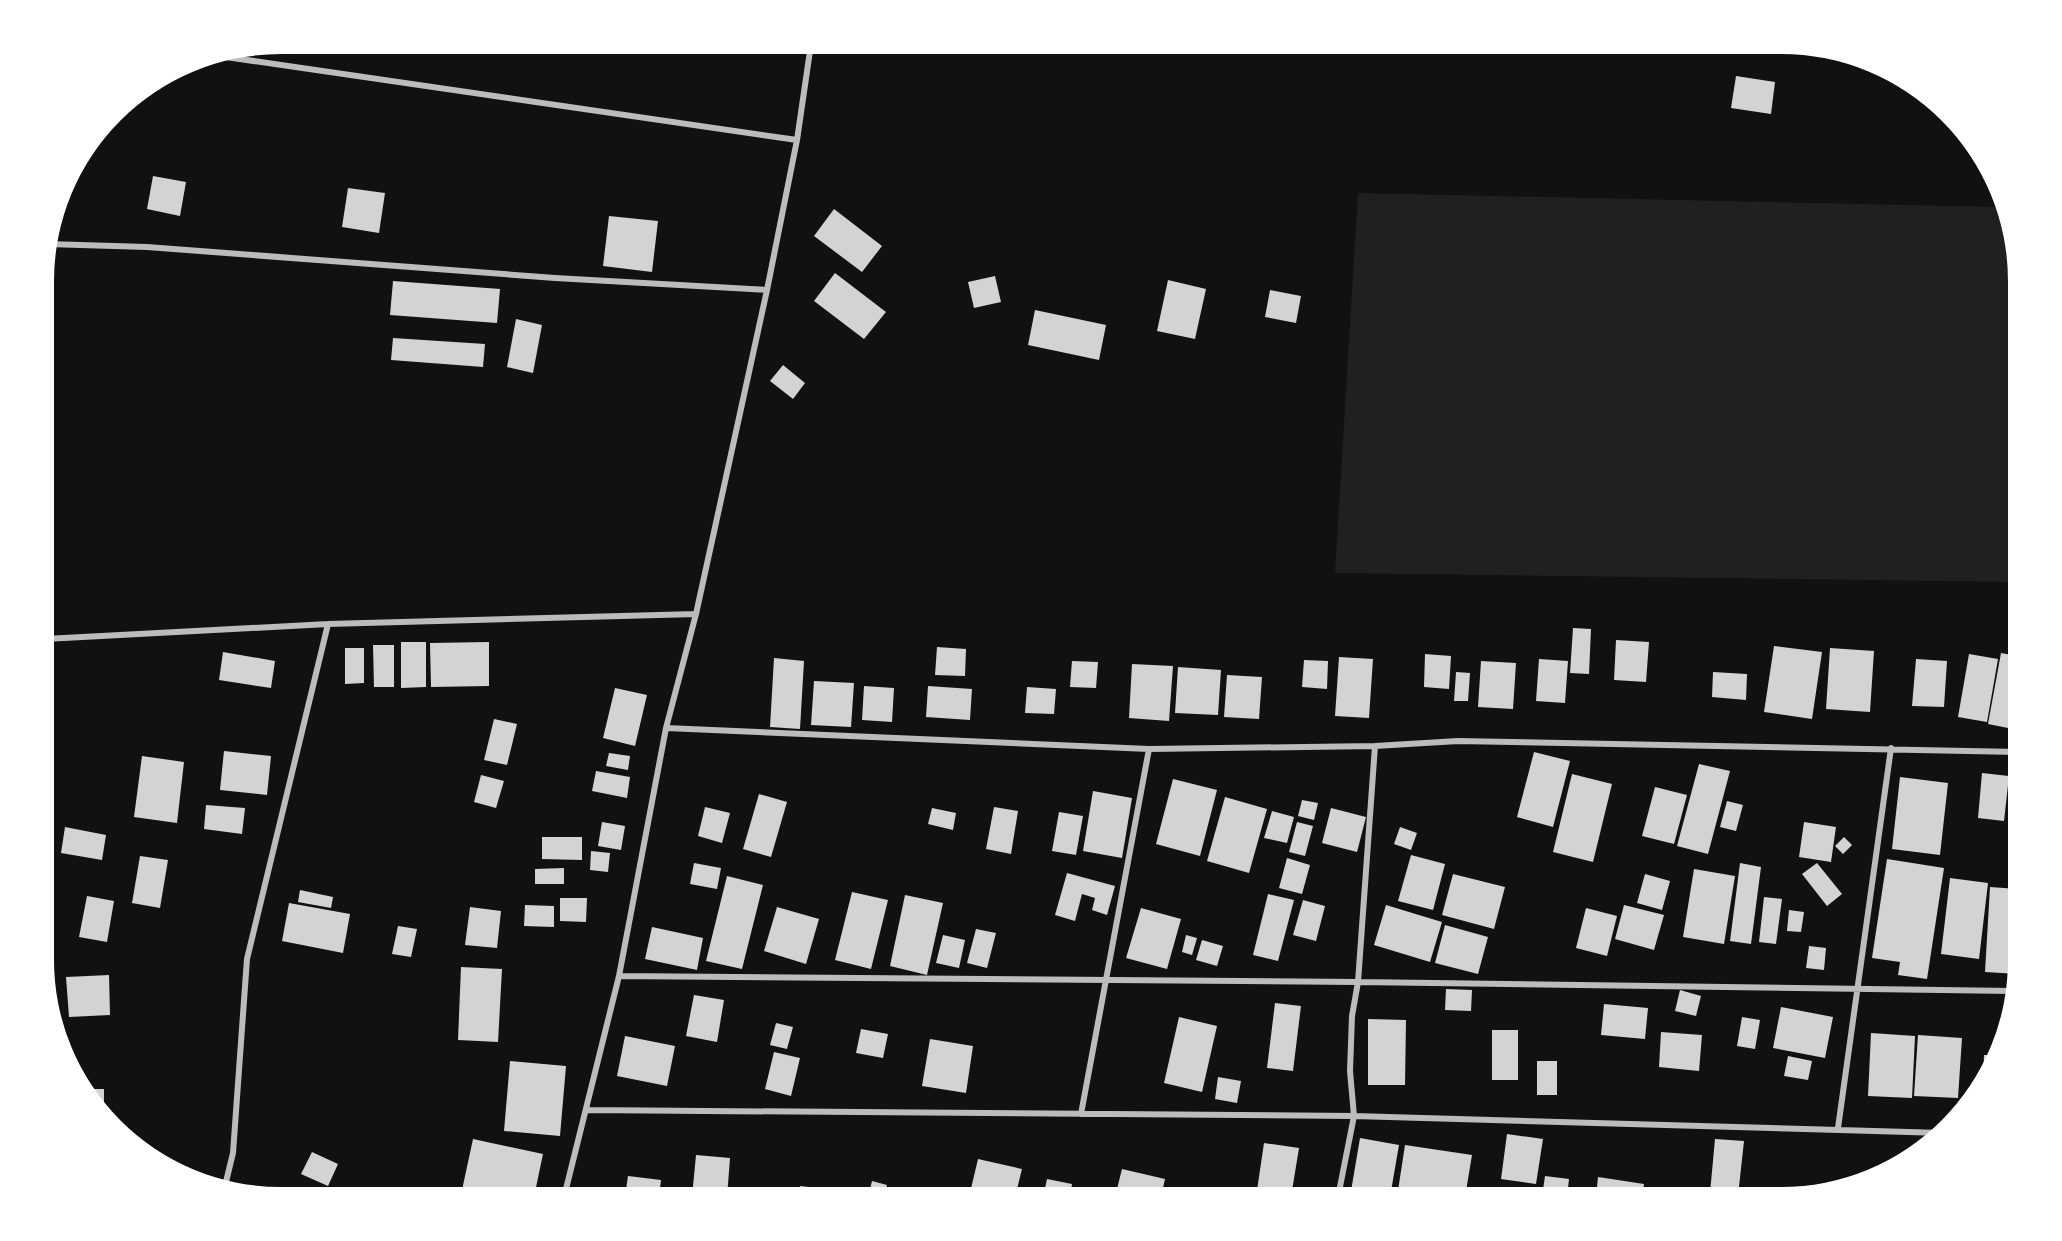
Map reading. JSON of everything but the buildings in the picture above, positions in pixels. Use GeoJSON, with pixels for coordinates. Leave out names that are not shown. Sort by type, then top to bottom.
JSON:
{"type":"FeatureCollection","features":[{"type":"Feature","properties":{"kind":"street"},"geometry":{"type":"LineString","coordinates":[[567,1187],[619,976],[666,728],[696,614],[767,290],[797,140],[809,54]]}},
{"type":"Feature","properties":{"kind":"street"},"geometry":{"type":"LineString","coordinates":[[235,58],[797,140]]}},
{"type":"Feature","properties":{"kind":"street"},"geometry":{"type":"LineString","coordinates":[[57,244],[147,247],[555,278],[767,290]]}},
{"type":"Feature","properties":{"kind":"street"},"geometry":{"type":"LineString","coordinates":[[54,639],[328,624],[696,614]]}},
{"type":"Feature","properties":{"kind":"street"},"geometry":{"type":"LineString","coordinates":[[226,1180],[233,1153],[247,959],[328,624]]}},
{"type":"Feature","properties":{"kind":"street"},"geometry":{"type":"LineString","coordinates":[[666,728],[1149,749],[1375,746],[1458,741],[2008,752]]}},
{"type":"Feature","properties":{"kind":"street"},"geometry":{"type":"LineString","coordinates":[[1340,1187],[1354,1116],[1350,1071],[1352,1016],[1358,982],[1375,746]]}},
{"type":"Feature","properties":{"kind":"street"},"geometry":{"type":"LineString","coordinates":[[1838,1128],[1891,748]]}},
{"type":"Feature","properties":{"kind":"street"},"geometry":{"type":"LineString","coordinates":[[1081,1114],[1149,749]]}},
{"type":"Feature","properties":{"kind":"street"},"geometry":{"type":"LineString","coordinates":[[619,976],[1358,982],[2006,991]]}},
{"type":"Feature","properties":{"kind":"street"},"geometry":{"type":"LineString","coordinates":[[587,1110],[1354,1116],[1929,1132]]}},
{"type":"Feature","properties":{"kind":"shaded area"},"geometry":{"type":"Polygon","coordinates":[[[1358,193],[1996,207],[2004,236],[2008,266],[2008,582],[1335,573],[1358,193]]]}}]}
